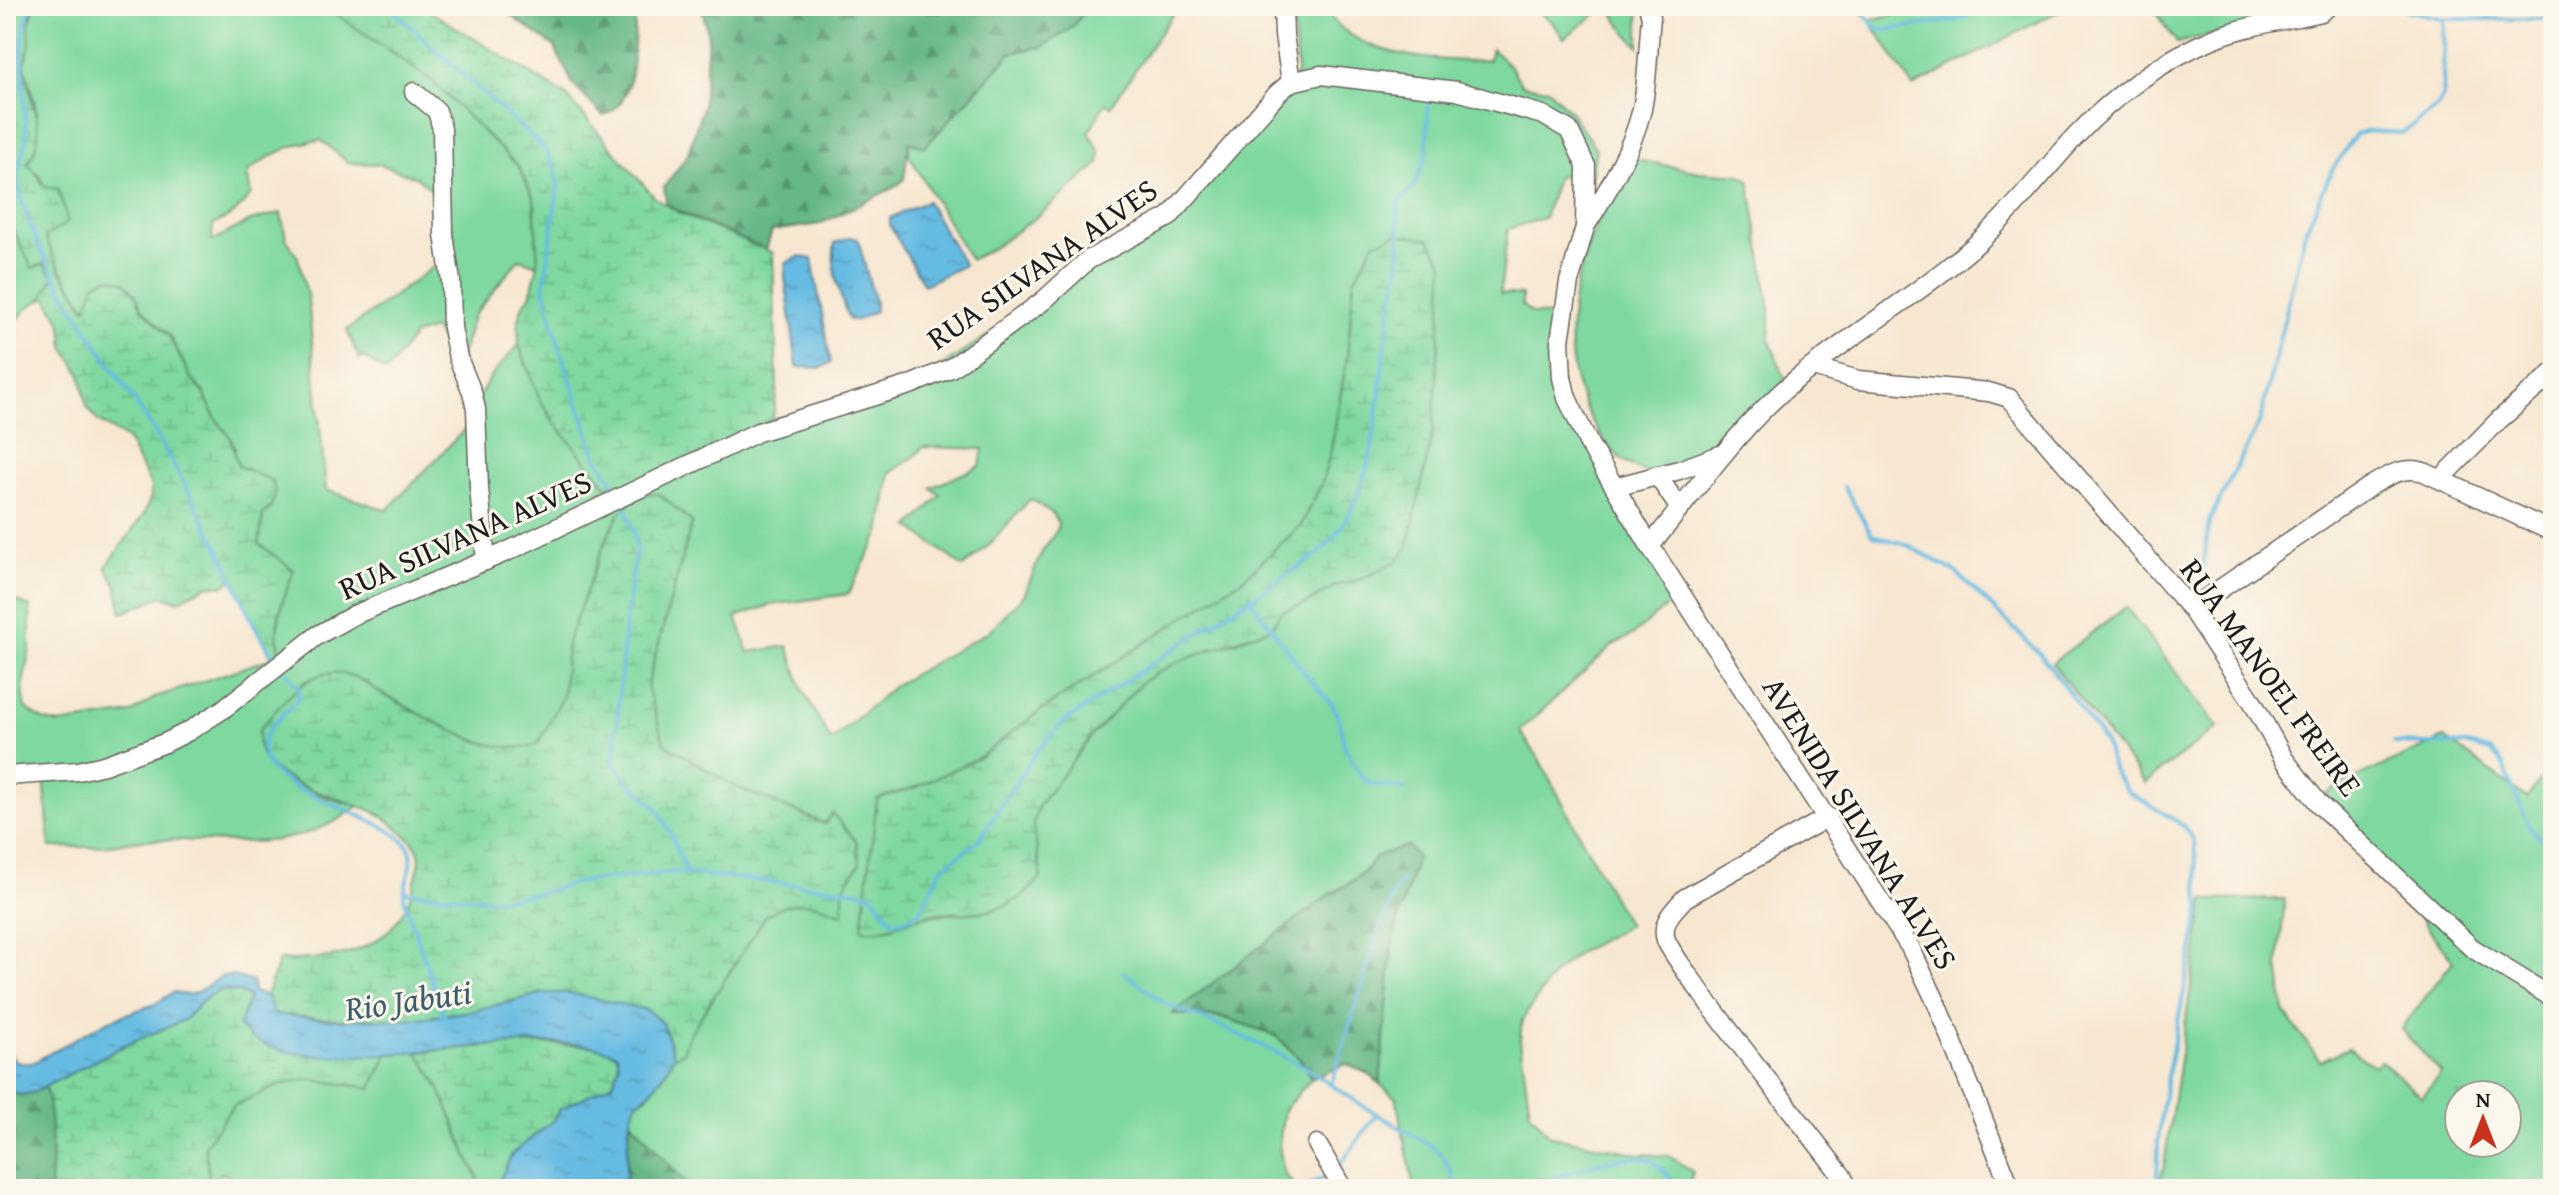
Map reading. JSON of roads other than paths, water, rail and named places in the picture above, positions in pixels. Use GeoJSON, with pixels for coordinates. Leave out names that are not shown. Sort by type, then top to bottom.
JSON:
{"type":"FeatureCollection","features":[{"type":"Feature","properties":{"kind":"street"},"geometry":{"type":"LineString","coordinates":[[1283,6],[1291,82],[1321,75],[1457,91],[1543,115],[1569,130],[1586,166],[1585,227],[1565,301],[1560,341],[1562,378],[1579,425],[1650,546],[1720,455],[1796,379],[1971,248],[2025,195],[2078,133],[2136,85],[2194,48],[2217,38],[2321,12],[2329,6]]}},
{"type":"Feature","properties":{"kind":"street"},"geometry":{"type":"LineString","coordinates":[[1585,227],[1609,189],[1637,126],[1644,95],[1651,17],[1648,6]]}},
{"type":"Feature","properties":{"kind":"street","name":"RUA SILVANA ALVES"},"geometry":{"type":"LineString","coordinates":[[6,776],[78,771],[147,751],[189,731],[244,694],[293,654],[354,615],[486,561],[758,432],[910,385],[951,368],[1043,301],[1088,260],[1169,217],[1291,82]]}},
{"type":"Feature","properties":{"kind":"street"},"geometry":{"type":"LineString","coordinates":[[414,92],[437,111],[442,129],[443,225],[451,281],[452,328],[458,358],[476,409],[486,561]]}},
{"type":"Feature","properties":{"kind":"street","name":"RUA MANOEL FREIRE"},"geometry":{"type":"LineString","coordinates":[[1813,367],[1858,380],[1989,392],[2009,398],[2191,609],[2252,701],[2284,759],[2319,804],[2472,948],[2553,998]]}},
{"type":"Feature","properties":{"kind":"street"},"geometry":{"type":"LineString","coordinates":[[2441,479],[2499,420],[2553,373]]}},
{"type":"Feature","properties":{"kind":"street"},"geometry":{"type":"LineString","coordinates":[[1615,487],[1720,455]]}},
{"type":"Feature","properties":{"kind":"street"},"geometry":{"type":"LineString","coordinates":[[2191,609],[2394,473],[2415,469],[2553,532]]}},
{"type":"Feature","properties":{"kind":"street"},"geometry":{"type":"LineString","coordinates":[[1657,475],[1680,509]]}},
{"type":"Feature","properties":{"kind":"street","name":"AVENIDA SILVANA ALVES"},"geometry":{"type":"LineString","coordinates":[[1650,546],[1910,947],[1939,1008],[2011,1189]]}},
{"type":"Feature","properties":{"kind":"street"},"geometry":{"type":"LineString","coordinates":[[1828,817],[1685,898],[1670,914],[1665,926],[1666,940],[1701,992],[1761,1075],[1842,1176],[1848,1189]]}},
{"type":"Feature","properties":{"kind":"street"},"geometry":{"type":"LineString","coordinates":[[1317,1144],[1343,1189]]}},
{"type":"Feature","properties":{"kind":"water"},"geometry":{"type":"Polygon","coordinates":[[[927,201],[964,265],[924,285],[890,226],[890,218],[927,201]]]}},
{"type":"Feature","properties":{"kind":"water"},"geometry":{"type":"Polygon","coordinates":[[[851,237],[858,239],[875,303],[875,311],[858,320],[849,320],[839,292],[834,263],[835,243],[851,237]]]}},
{"type":"Feature","properties":{"kind":"water"},"geometry":{"type":"Polygon","coordinates":[[[800,256],[812,259],[831,362],[822,368],[797,367],[785,277],[786,263],[800,256]]]}},
{"type":"Feature","properties":{"kind":"water"},"geometry":{"type":"Polygon","coordinates":[[[222,976],[253,982],[253,992],[266,995],[274,1014],[335,1020],[412,1019],[472,1011],[544,993],[570,993],[647,1010],[663,1024],[674,1056],[658,1082],[636,1103],[629,1125],[625,1189],[594,1189],[585,1181],[576,1189],[489,1189],[499,1182],[512,1154],[555,1119],[560,1109],[613,1083],[619,1065],[617,1054],[579,1045],[530,1043],[359,1056],[308,1055],[267,1046],[239,1026],[249,997],[239,992],[220,990],[206,998],[184,1020],[127,1044],[35,1092],[21,1095],[6,1092],[6,1050],[19,1063],[32,1063],[107,1021],[155,1004],[174,992],[194,993],[222,976]]]}},
{"type":"Feature","properties":{"kind":"waterway"},"geometry":{"type":"LineString","coordinates":[[31,6],[22,55],[26,139],[17,180],[28,220],[42,253],[79,318],[168,455],[228,566],[253,623],[278,661]]}},
{"type":"Feature","properties":{"kind":"waterway"},"geometry":{"type":"LineString","coordinates":[[388,6],[543,147],[555,167],[558,186],[544,288],[558,343],[596,456],[619,492]]}},
{"type":"Feature","properties":{"kind":"waterway"},"geometry":{"type":"LineString","coordinates":[[1858,6],[1875,27],[1885,30],[1956,20],[1994,6]]}},
{"type":"Feature","properties":{"kind":"waterway"},"geometry":{"type":"LineString","coordinates":[[2391,6],[2444,19],[2553,19]]}},
{"type":"Feature","properties":{"kind":"waterway"},"geometry":{"type":"LineString","coordinates":[[2203,570],[2209,521],[2260,421],[2305,232],[2332,170],[2356,134],[2368,131],[2403,133],[2437,107],[2443,96],[2444,19]]}},
{"type":"Feature","properties":{"kind":"waterway"},"geometry":{"type":"LineString","coordinates":[[404,892],[507,898],[579,882],[674,872],[860,891],[873,895],[892,921],[902,921],[920,912],[941,869],[978,841],[1038,750],[1065,721],[1317,555],[1337,533],[1352,508],[1371,451],[1399,263],[1399,203],[1414,186],[1427,154],[1428,104]]}},
{"type":"Feature","properties":{"kind":"waterway"},"geometry":{"type":"LineString","coordinates":[[1844,487],[1872,535],[1908,545],[1957,573],[2039,653],[2105,742],[2114,772],[2128,792],[2183,825],[2194,841],[2200,910],[2165,1087],[2158,1142],[2157,1189]]}},
{"type":"Feature","properties":{"kind":"waterway"},"geometry":{"type":"LineString","coordinates":[[624,503],[635,536],[636,550],[625,625],[614,761],[623,775],[657,809],[687,874]]}},
{"type":"Feature","properties":{"kind":"waterway"},"geometry":{"type":"LineString","coordinates":[[1250,599],[1334,707],[1344,746],[1362,777],[1370,784],[1405,789]]}},
{"type":"Feature","properties":{"kind":"waterway","name":"Rio Jabuti"},"geometry":{"type":"LineString","coordinates":[[283,668],[298,686],[299,697],[266,734],[265,759],[278,775],[299,789],[378,824],[398,836],[410,850],[404,899],[444,1016]]}},
{"type":"Feature","properties":{"kind":"waterway"},"geometry":{"type":"LineString","coordinates":[[2394,743],[2468,745],[2491,751],[2503,765],[2529,826],[2553,851]]}},
{"type":"Feature","properties":{"kind":"waterway"},"geometry":{"type":"LineString","coordinates":[[1332,1082],[1382,922],[1396,888],[1403,880]]}},
{"type":"Feature","properties":{"kind":"waterway"},"geometry":{"type":"LineString","coordinates":[[1124,972],[1164,1003],[1302,1065],[1361,1105],[1430,1145],[1442,1155],[1457,1189]]}},
{"type":"Feature","properties":{"kind":"waterway"},"geometry":{"type":"LineString","coordinates":[[1336,1170],[1377,1114]]}},
{"type":"Feature","properties":{"kind":"waterway"},"geometry":{"type":"LineString","coordinates":[[1524,1189],[1589,1166],[1625,1158],[1652,1161],[1660,1166],[1677,1189]]}},
{"type":"Feature","properties":{"kind":"waterway"},"geometry":{"type":"LineString","coordinates":[[1300,1189],[1329,1175]]}}]}
